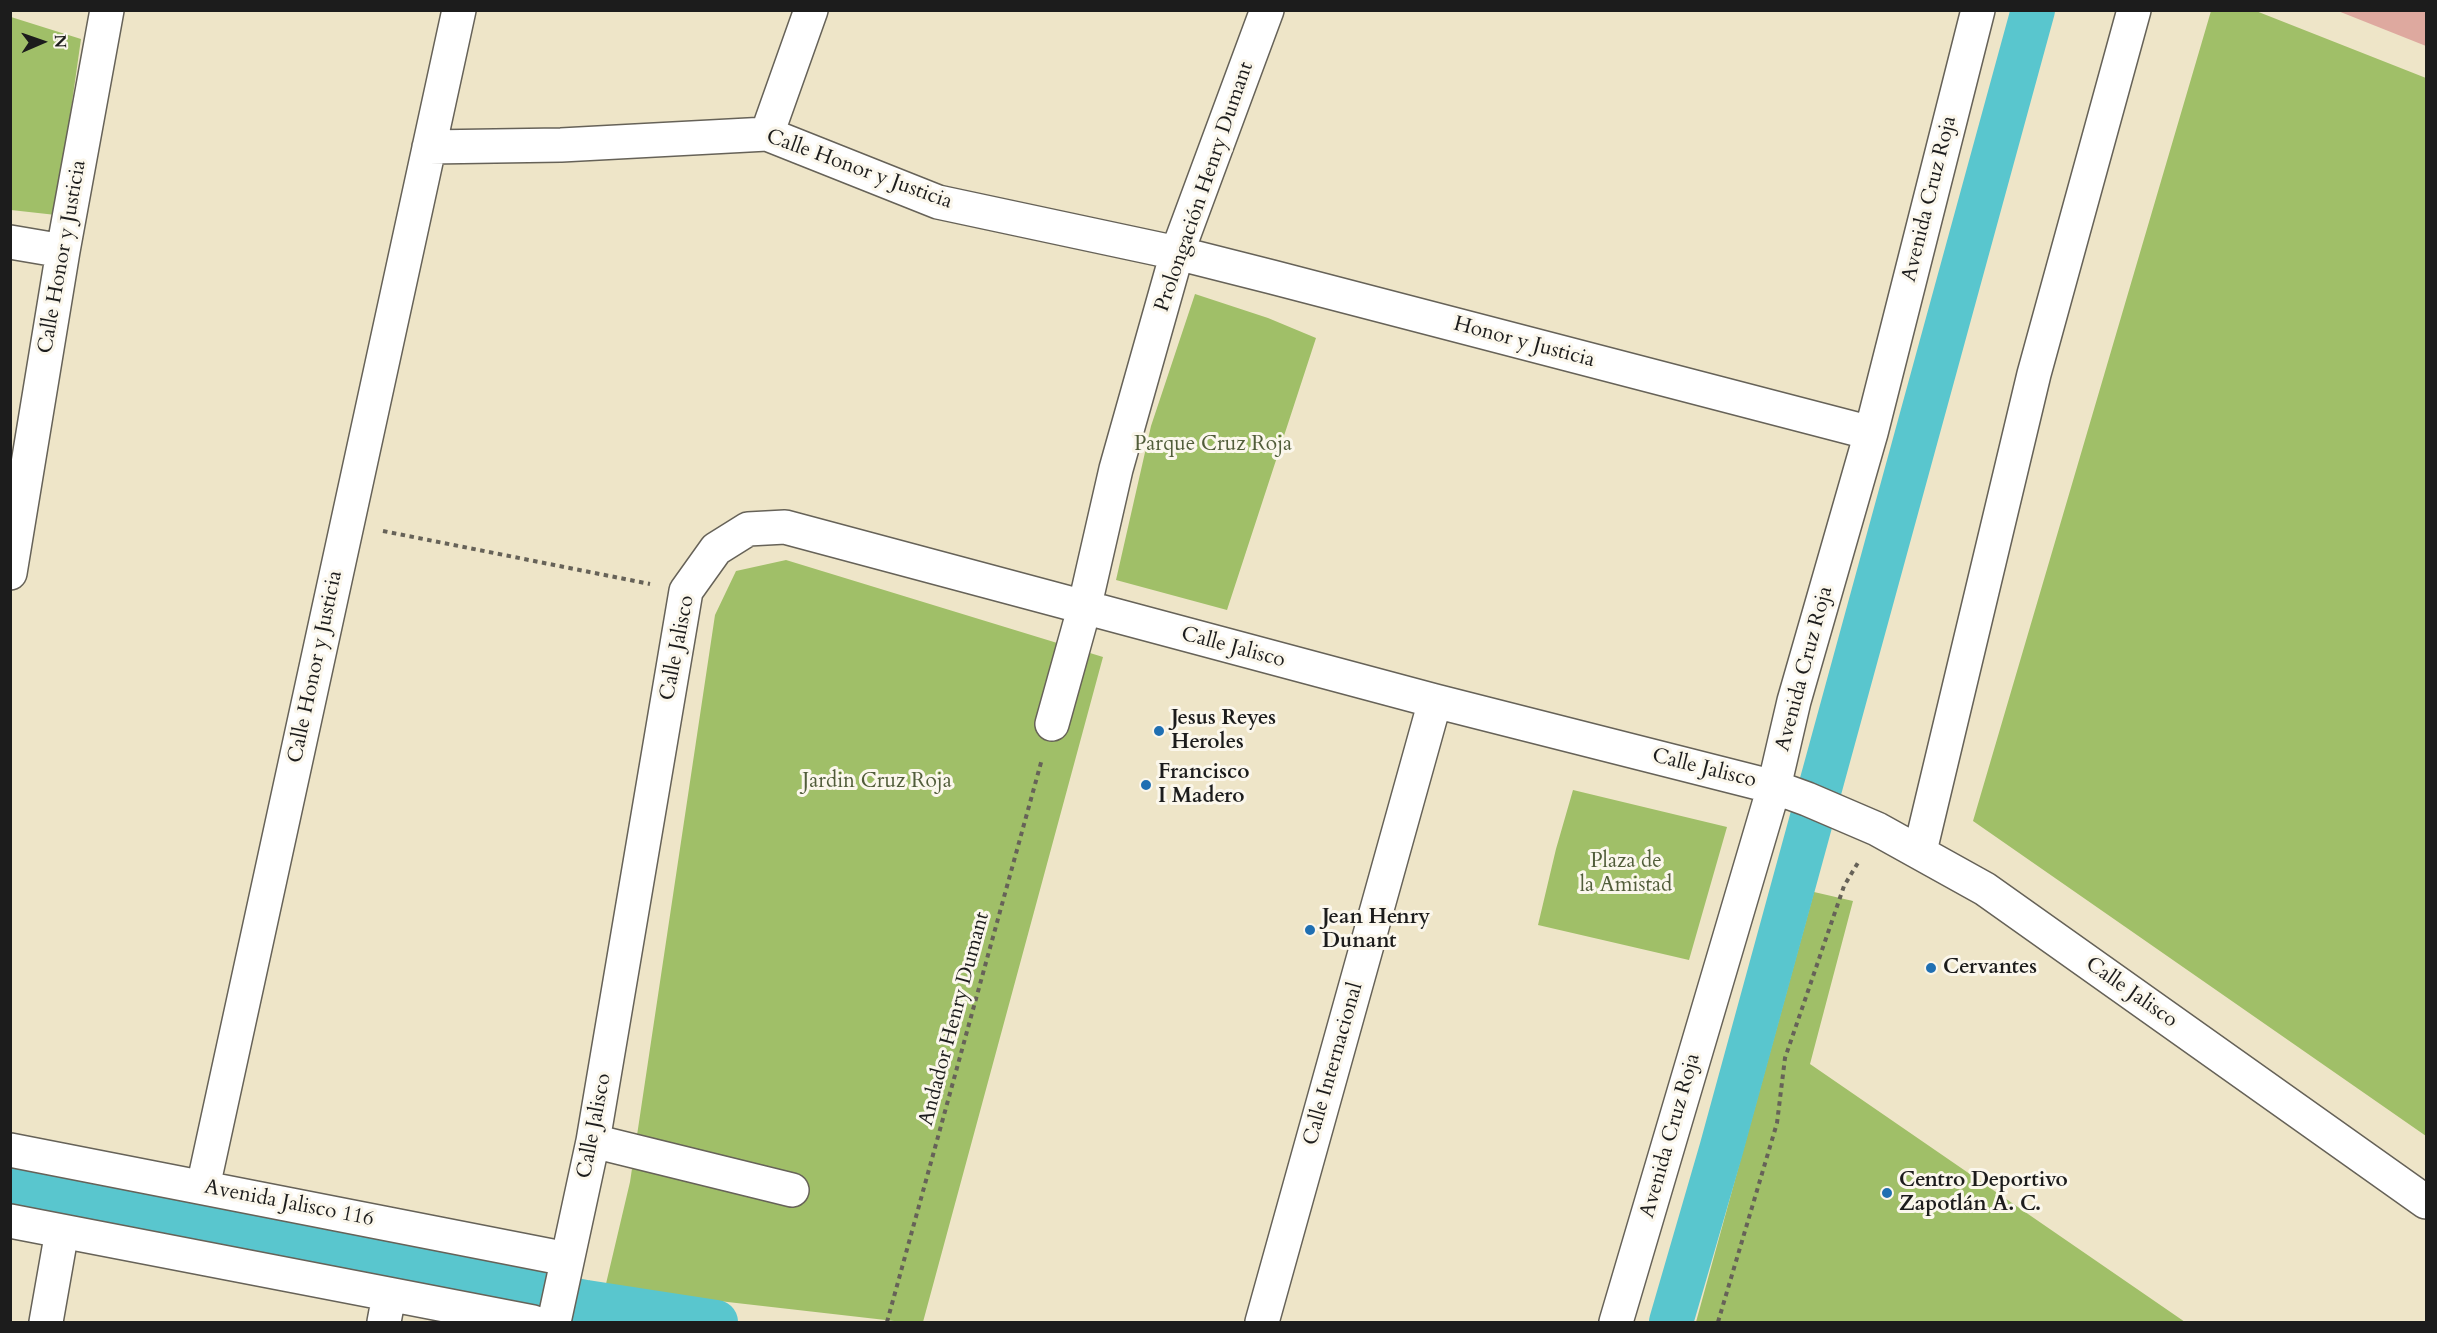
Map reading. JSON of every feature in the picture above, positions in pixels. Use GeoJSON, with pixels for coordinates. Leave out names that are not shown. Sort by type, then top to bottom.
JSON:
{"type":"FeatureCollection","features":[{"type":"Feature","properties":{"kind":"street","name":"Calle Honor y Justicia"},"geometry":{"type":"LineString","coordinates":[[10,573],[63,251],[107,10]]}},
{"type":"Feature","properties":{"kind":"street","name":"Calle Honor y Justicia"},"geometry":{"type":"LineString","coordinates":[[203,1187],[459,10]]}},
{"type":"Feature","properties":{"kind":"street"},"geometry":{"type":"LineString","coordinates":[[767,134],[811,10]]}},
{"type":"Feature","properties":{"kind":"street","name":"Prolongación Henry Dumant"},"geometry":{"type":"LineString","coordinates":[[1052,724],[1084,609],[1116,470],[1177,253],[1267,10]]}},
{"type":"Feature","properties":{"kind":"street","name":"Avenida Cruz Roja"},"geometry":{"type":"LineString","coordinates":[[1616,1323],[1774,787],[1794,701],[1871,433],[1978,10]]}},
{"type":"Feature","properties":{"kind":"street"},"geometry":{"type":"LineString","coordinates":[[1920,851],[2034,374],[2134,10]]}},
{"type":"Feature","properties":{"kind":"street","name":"Calle Honor y Justicia"},"geometry":{"type":"LineString","coordinates":[[429,147],[561,145],[767,134],[938,202],[1177,253]]}},
{"type":"Feature","properties":{"kind":"street"},"geometry":{"type":"LineString","coordinates":[[10,242],[63,251]]}},
{"type":"Feature","properties":{"kind":"street","name":"Honor y Justicia"},"geometry":{"type":"LineString","coordinates":[[1177,253],[1871,433]]}},
{"type":"Feature","properties":{"kind":"street","name":"Calle Jalisco"},"geometry":{"type":"LineString","coordinates":[[555,1300],[593,1141],[686,591],[716,549],[748,529],[785,526],[1084,609],[1774,787],[1807,799],[1877,829],[1920,851],[1985,890],[2427,1202]]}},
{"type":"Feature","properties":{"kind":"street","name":"Calle Internacional"},"geometry":{"type":"LineString","coordinates":[[1262,1323],[1435,701]]}},
{"type":"Feature","properties":{"kind":"street"},"geometry":{"type":"LineString","coordinates":[[593,1141],[792,1190]]}},
{"type":"Feature","properties":{"kind":"street","name":"Avenida Jalisco 116"},"geometry":{"type":"LineString","coordinates":[[10,1150],[203,1187],[555,1300]]}},
{"type":"Feature","properties":{"kind":"street"},"geometry":{"type":"LineString","coordinates":[[10,1221],[62,1231],[386,1309],[443,1314],[555,1300]]}},
{"type":"Feature","properties":{"kind":"street"},"geometry":{"type":"LineString","coordinates":[[46,1323],[62,1231]]}},
{"type":"Feature","properties":{"kind":"path"},"geometry":{"type":"LineString","coordinates":[[347,524],[686,591]]}},
{"type":"Feature","properties":{"kind":"path","name":"Andador Henry Dumant"},"geometry":{"type":"LineString","coordinates":[[887,1323],[1052,724]]}},
{"type":"Feature","properties":{"kind":"path"},"geometry":{"type":"LineString","coordinates":[[1718,1323],[1777,1123],[1785,1058],[1844,886],[1877,829]]}},
{"type":"Feature","properties":{"kind":"green space"},"geometry":{"type":"Polygon","coordinates":[[[2211,11],[2256,11],[2426,78],[2426,1136],[1973,821],[2211,11]]]}},
{"type":"Feature","properties":{"kind":"green space"},"geometry":{"type":"Polygon","coordinates":[[[11,17],[81,39],[56,215],[11,210],[11,17]]]}},
{"type":"Feature","properties":{"kind":"green space","name":"Parque Cruz Roja"},"geometry":{"type":"Polygon","coordinates":[[[1195,294],[1268,318],[1316,338],[1227,610],[1116,580],[1151,426],[1195,294]]]}},
{"type":"Feature","properties":{"kind":"green space","name":"Jardin Cruz Roja"},"geometry":{"type":"Polygon","coordinates":[[[786,560],[1103,657],[923,1322],[903,1322],[605,1288],[630,1182],[715,615],[736,571],[786,560]]]}},
{"type":"Feature","properties":{"kind":"green space","name":"Plaza de la Amistad"},"geometry":{"type":"Polygon","coordinates":[[[1573,790],[1727,827],[1689,960],[1538,925],[1573,790]]]}},
{"type":"Feature","properties":{"kind":"green space","name":"Centro Deportivo Zapotlán A. C."},"geometry":{"type":"Polygon","coordinates":[[[1814,892],[1853,901],[1810,1064],[2185,1322],[1696,1322],[1814,892]]]}},
{"type":"Feature","properties":{"kind":"building"},"geometry":{"type":"Polygon","coordinates":[[[2338,10],[2426,10],[2426,46],[2338,11],[2338,10]]]}},
{"type":"Feature","properties":{"kind":"waterway"},"geometry":{"type":"LineString","coordinates":[[1671,1322],[1721,1150],[2033,10]]}},
{"type":"Feature","properties":{"kind":"waterway"},"geometry":{"type":"LineString","coordinates":[[10,1188],[586,1302],[716,1322]]}},
{"type":"Feature","properties":{"kind":"place","name":"Jesus Reyes Heroles"},"geometry":{"type":"Point","coordinates":[1159,731]}},
{"type":"Feature","properties":{"kind":"place","name":"Francisco I Madero"},"geometry":{"type":"Point","coordinates":[1146,785]}},
{"type":"Feature","properties":{"kind":"place","name":"Jean Henry Dunant"},"geometry":{"type":"Point","coordinates":[1310,930]}},
{"type":"Feature","properties":{"kind":"place","name":"Cervantes"},"geometry":{"type":"Point","coordinates":[1931,968]}},
{"type":"Feature","properties":{"kind":"place","name":"Centro Deportivo Zapotlán A. C."},"geometry":{"type":"Point","coordinates":[1887,1193]}}]}
